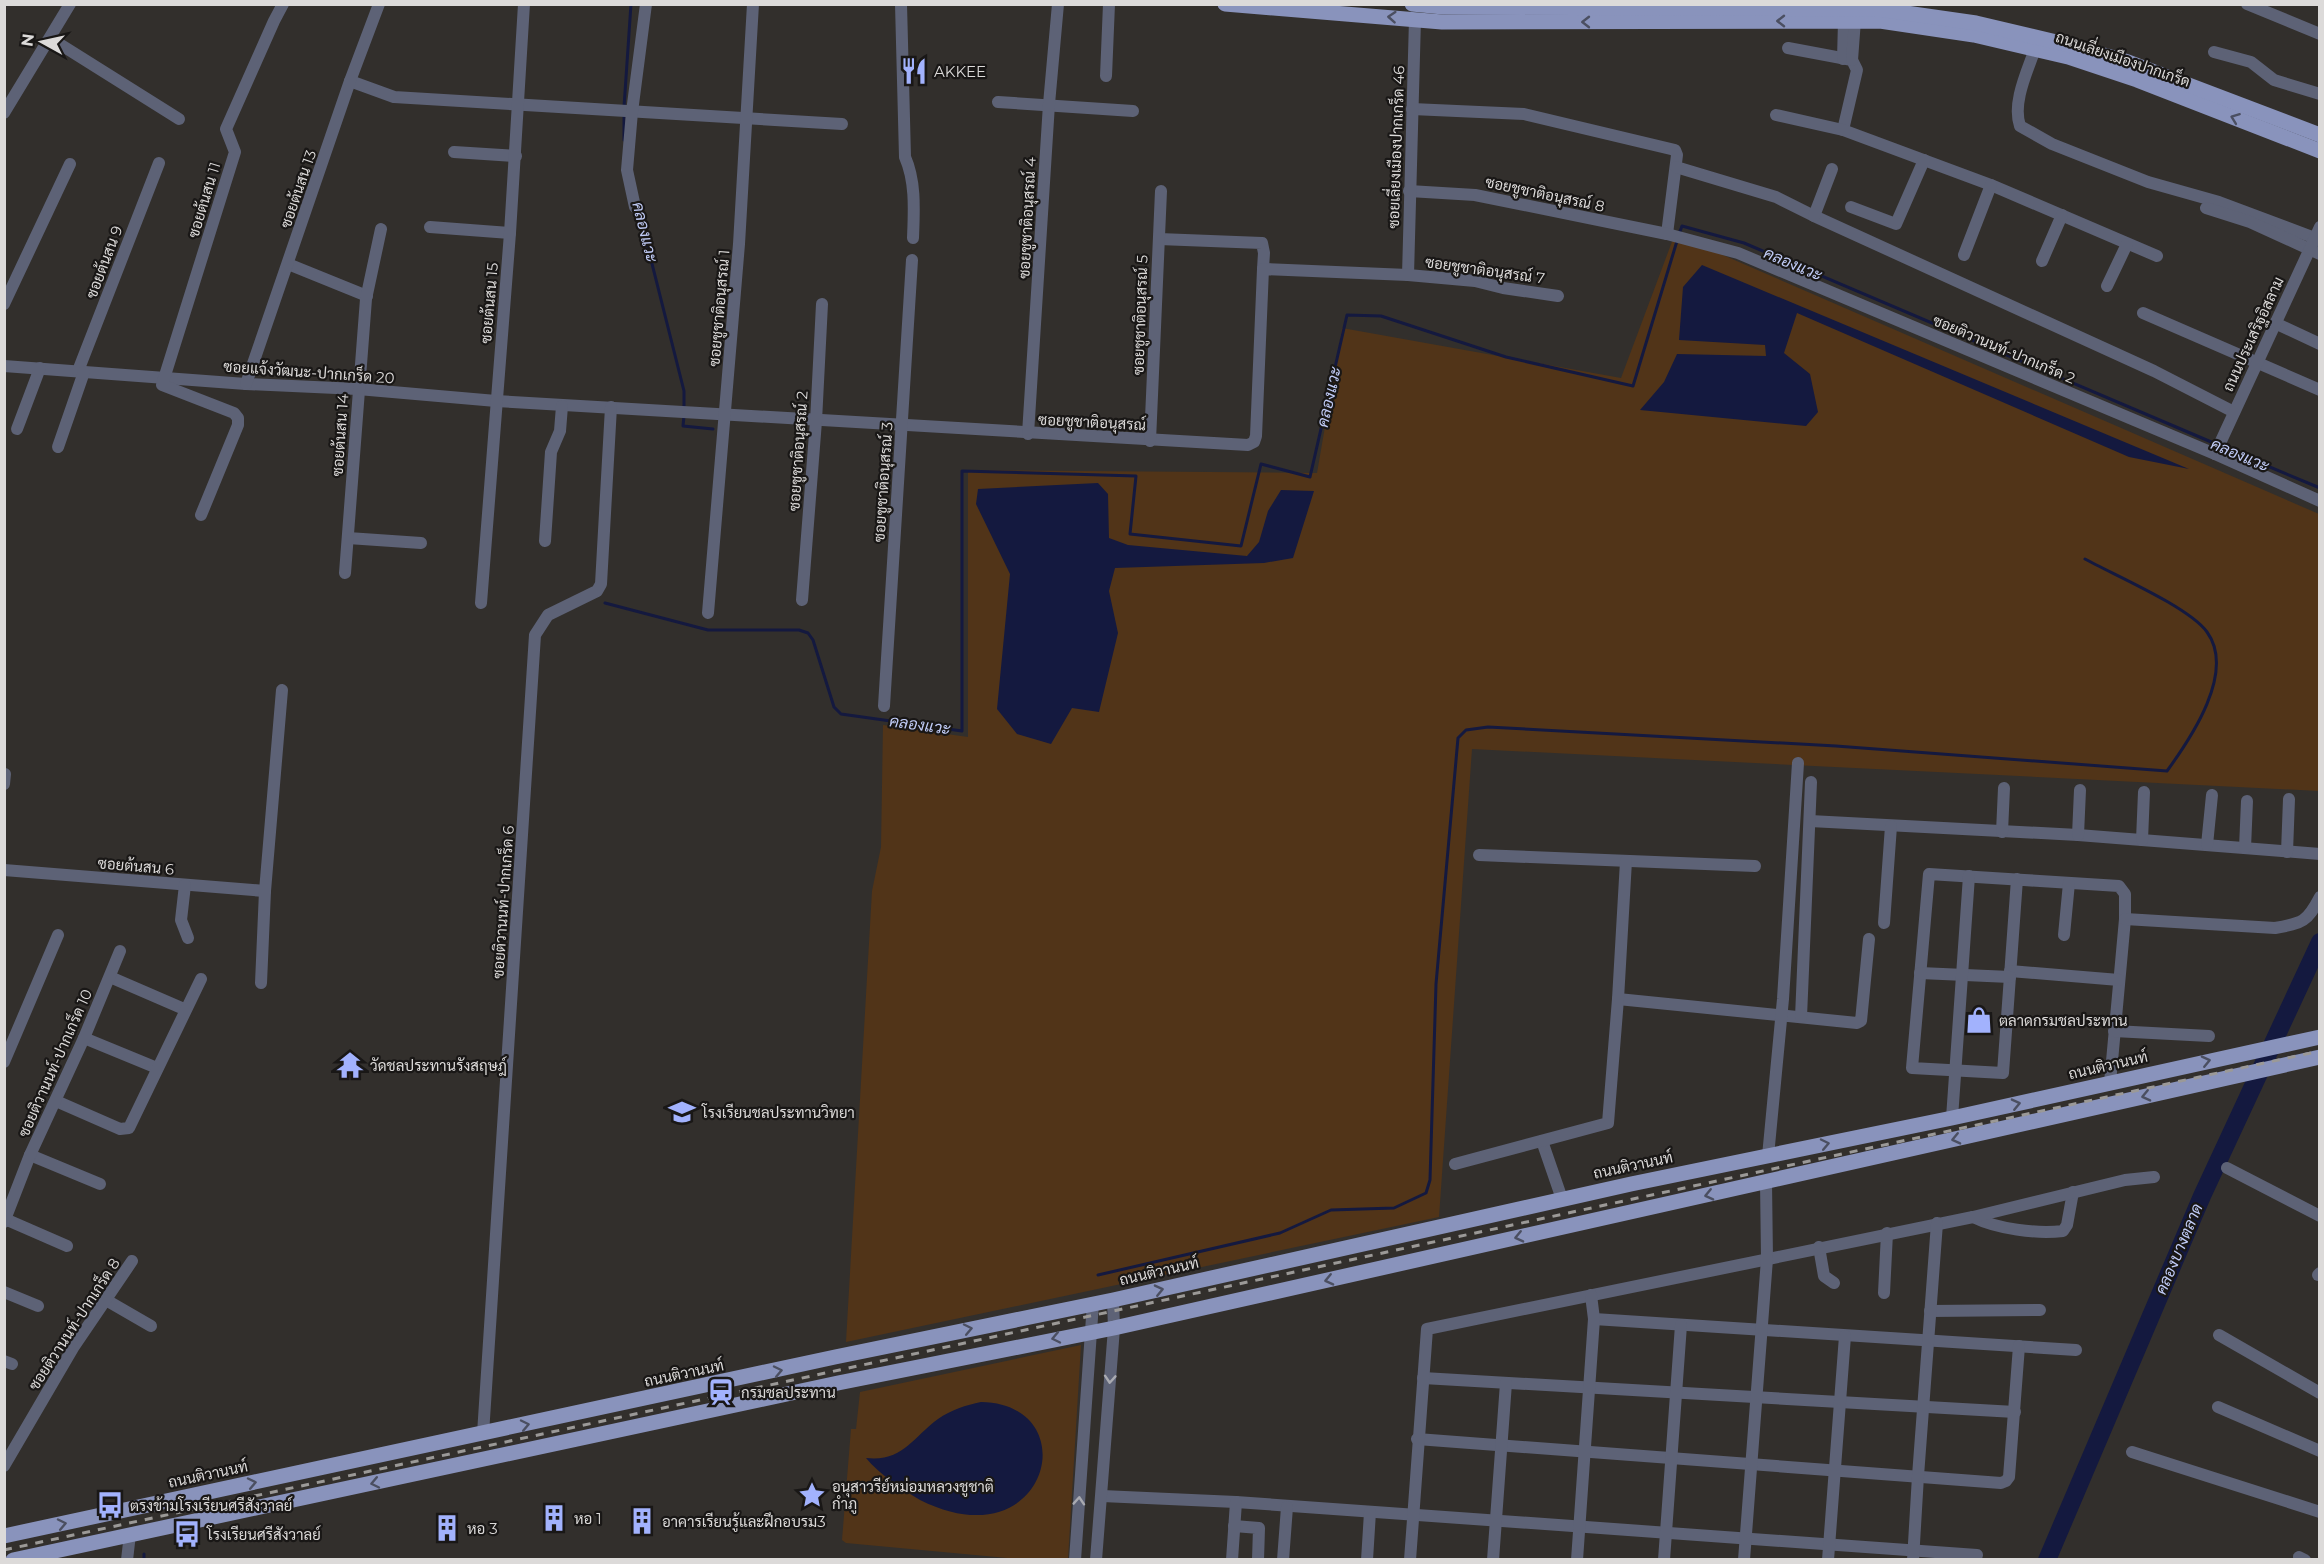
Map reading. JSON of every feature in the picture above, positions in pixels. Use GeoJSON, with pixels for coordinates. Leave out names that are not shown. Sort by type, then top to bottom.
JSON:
{"type":"FeatureCollection","features":[{"type":"Feature","properties":{"kind":"main road","name":"ถนนเลี่ยงเมืองปากเกร็ด"},"geometry":{"type":"LineString","coordinates":[[1225,4],[1414,8],[1787,7],[1878,9],[1976,23],[2128,62],[2319,135]]}},
{"type":"Feature","properties":{"kind":"main road","name":"ถนนเลี่ยงเมืองปากเกร็ด"},"geometry":{"type":"LineString","coordinates":[[1414,8],[1443,22],[1850,20],[1880,21],[1974,35],[2068,57],[2137,80],[2319,151]]}},
{"type":"Feature","properties":{"kind":"main road","name":"ถนนติวานนท์"},"geometry":{"type":"LineString","coordinates":[[4,1536],[1113,1300],[1562,1199],[1952,1118],[2315,1038]]}},
{"type":"Feature","properties":{"kind":"main road"},"geometry":{"type":"LineString","coordinates":[[13,1560],[1093,1330],[1114,1328],[2313,1059]]}},
{"type":"Feature","properties":{"kind":"main road"},"geometry":{"type":"LineString","coordinates":[[1766,1182],[1768,1156]]}},
{"type":"Feature","properties":{"kind":"main road"},"geometry":{"type":"LineString","coordinates":[[427,1446],[432,1470]]}},
{"type":"Feature","properties":{"kind":"main road"},"geometry":{"type":"LineString","coordinates":[[280,1477],[281,1503]]}},
{"type":"Feature","properties":{"kind":"street"},"geometry":{"type":"LineString","coordinates":[[4,113],[70,4]]}},
{"type":"Feature","properties":{"kind":"street","name":"ซอยต้นสน 11"},"geometry":{"type":"LineString","coordinates":[[164,378],[235,152],[226,129],[283,4]]}},
{"type":"Feature","properties":{"kind":"street","name":"ซอยต้นสน 13"},"geometry":{"type":"LineString","coordinates":[[246,384],[350,81],[379,4]]}},
{"type":"Feature","properties":{"kind":"street","name":"ซอยต้นสน 15"},"geometry":{"type":"LineString","coordinates":[[481,603],[516,156],[524,4]]}},
{"type":"Feature","properties":{"kind":"street"},"geometry":{"type":"LineString","coordinates":[[635,207],[628,164],[630,112],[646,4]]}},
{"type":"Feature","properties":{"kind":"street","name":"ซอยชูชาติอนุสรณ์ 1"},"geometry":{"type":"LineString","coordinates":[[708,613],[739,244],[753,4]]}},
{"type":"Feature","properties":{"kind":"street"},"geometry":{"type":"LineString","coordinates":[[901,4],[905,157],[911,173],[914,238]]}},
{"type":"Feature","properties":{"kind":"street","name":"ซอยชูชาติอนุสรณ์ 4"},"geometry":{"type":"LineString","coordinates":[[1028,434],[1049,104],[1058,4]]}},
{"type":"Feature","properties":{"kind":"street"},"geometry":{"type":"LineString","coordinates":[[1106,76],[1109,4]]}},
{"type":"Feature","properties":{"kind":"street"},"geometry":{"type":"LineString","coordinates":[[2247,4],[2319,34]]}},
{"type":"Feature","properties":{"kind":"street","name":"ซอยเลี่ยงเมืองปากเกร็ด 46"},"geometry":{"type":"LineString","coordinates":[[1408,275],[1414,8]]}},
{"type":"Feature","properties":{"kind":"street"},"geometry":{"type":"LineString","coordinates":[[1847,60],[1850,20]]}},
{"type":"Feature","properties":{"kind":"street"},"geometry":{"type":"LineString","coordinates":[[50,38],[178,119]]}},
{"type":"Feature","properties":{"kind":"street"},"geometry":{"type":"LineString","coordinates":[[1788,48],[1847,60],[1857,70],[1844,130]]}},
{"type":"Feature","properties":{"kind":"street"},"geometry":{"type":"LineString","coordinates":[[2035,49],[2016,116],[2020,126],[2052,144],[2148,182],[2317,232]]}},
{"type":"Feature","properties":{"kind":"street"},"geometry":{"type":"LineString","coordinates":[[2214,52],[2256,64],[2274,80],[2319,94]]}},
{"type":"Feature","properties":{"kind":"street"},"geometry":{"type":"LineString","coordinates":[[350,81],[394,97],[842,124]]}},
{"type":"Feature","properties":{"kind":"street"},"geometry":{"type":"LineString","coordinates":[[998,102],[1133,111]]}},
{"type":"Feature","properties":{"kind":"street"},"geometry":{"type":"LineString","coordinates":[[1412,109],[1524,114],[1675,150],[1677,155],[1674,236]]}},
{"type":"Feature","properties":{"kind":"street"},"geometry":{"type":"LineString","coordinates":[[1776,115],[1844,130],[1991,185],[2157,256]]}},
{"type":"Feature","properties":{"kind":"street"},"geometry":{"type":"LineString","coordinates":[[454,152],[516,156]]}},
{"type":"Feature","properties":{"kind":"street"},"geometry":{"type":"LineString","coordinates":[[1851,207],[1896,224],[1924,160]]}},
{"type":"Feature","properties":{"kind":"street","name":"ซอยต้นสน 9"},"geometry":{"type":"LineString","coordinates":[[58,447],[81,372],[159,163]]}},
{"type":"Feature","properties":{"kind":"street"},"geometry":{"type":"LineString","coordinates":[[4,304],[70,164]]}},
{"type":"Feature","properties":{"kind":"street"},"geometry":{"type":"LineString","coordinates":[[1676,167],[1776,197],[2154,371],[2234,412]]}},
{"type":"Feature","properties":{"kind":"street"},"geometry":{"type":"LineString","coordinates":[[1814,216],[1832,169]]}},
{"type":"Feature","properties":{"kind":"street"},"geometry":{"type":"LineString","coordinates":[[1964,255],[1991,185]]}},
{"type":"Feature","properties":{"kind":"street","name":"ซอยชูชาติอนุสรณ์ 5"},"geometry":{"type":"LineString","coordinates":[[1150,441],[1161,191]]}},
{"type":"Feature","properties":{"kind":"street","name":"ซอยชูชาติอนุสรณ์ 8"},"geometry":{"type":"LineString","coordinates":[[1409,191],[1474,195],[1674,236]]}},
{"type":"Feature","properties":{"kind":"street"},"geometry":{"type":"LineString","coordinates":[[2206,208],[2250,222],[2314,252]]}},
{"type":"Feature","properties":{"kind":"street"},"geometry":{"type":"LineString","coordinates":[[2042,261],[2062,215]]}},
{"type":"Feature","properties":{"kind":"street"},"geometry":{"type":"LineString","coordinates":[[430,227],[510,233]]}},
{"type":"Feature","properties":{"kind":"street","name":"ซอยต้นสน 14"},"geometry":{"type":"LineString","coordinates":[[345,573],[367,296],[381,229]]}},
{"type":"Feature","properties":{"kind":"street","name":"ถนนประเสริฐอิสลาม"},"geometry":{"type":"LineString","coordinates":[[2217,448],[2275,323],[2314,252],[2317,232]]}},
{"type":"Feature","properties":{"kind":"street","name":"ซอยติวานนท์-ปากเกร็ด 2"},"geometry":{"type":"LineString","coordinates":[[1674,236],[1738,253],[2217,448],[2319,501]]}},
{"type":"Feature","properties":{"kind":"street"},"geometry":{"type":"LineString","coordinates":[[1159,239],[1262,243],[1263,270],[1408,275]]}},
{"type":"Feature","properties":{"kind":"street"},"geometry":{"type":"LineString","coordinates":[[2107,286],[2127,244]]}},
{"type":"Feature","properties":{"kind":"street","name":"ซอยชูชาติอนุสรณ์ 3"},"geometry":{"type":"LineString","coordinates":[[884,706],[912,260]]}},
{"type":"Feature","properties":{"kind":"street"},"geometry":{"type":"LineString","coordinates":[[288,264],[367,296]]}},
{"type":"Feature","properties":{"kind":"street","name":"ซอยชูชาติอนุสรณ์"},"geometry":{"type":"LineString","coordinates":[[612,407],[1028,434],[1248,445],[1254,442],[1256,436],[1263,270]]}},
{"type":"Feature","properties":{"kind":"street","name":"ซอยชูชาติอนุสรณ์ 7"},"geometry":{"type":"LineString","coordinates":[[1408,275],[1475,281],[1503,288],[1558,296]]}},
{"type":"Feature","properties":{"kind":"street","name":"ซอยชูชาติอนุสรณ์ 2"},"geometry":{"type":"LineString","coordinates":[[802,600],[816,421],[822,304]]}},
{"type":"Feature","properties":{"kind":"street"},"geometry":{"type":"LineString","coordinates":[[2143,313],[2319,390]]}},
{"type":"Feature","properties":{"kind":"street"},"geometry":{"type":"LineString","coordinates":[[2275,323],[2319,344]]}},
{"type":"Feature","properties":{"kind":"street","name":"ซอยแจ้งวัฒนะ-ปากเกร็ด 20"},"geometry":{"type":"LineString","coordinates":[[4,366],[246,384],[358,389],[562,406],[612,407]]}},
{"type":"Feature","properties":{"kind":"street"},"geometry":{"type":"LineString","coordinates":[[17,429],[40,368]]}},
{"type":"Feature","properties":{"kind":"street"},"geometry":{"type":"LineString","coordinates":[[164,378],[162,385],[234,413],[238,418],[238,425],[201,515]]}},
{"type":"Feature","properties":{"kind":"street"},"geometry":{"type":"LineString","coordinates":[[545,541],[551,452],[560,432],[562,406]]}},
{"type":"Feature","properties":{"kind":"street","name":"ซอยติวานนท์-ปากเกร็ด 6"},"geometry":{"type":"LineString","coordinates":[[483,1434],[535,635],[548,615],[597,591],[601,584],[612,407]]}},
{"type":"Feature","properties":{"kind":"street"},"geometry":{"type":"LineString","coordinates":[[348,538],[421,543]]}},
{"type":"Feature","properties":{"kind":"street"},"geometry":{"type":"LineString","coordinates":[[261,983],[282,690]]}},
{"type":"Feature","properties":{"kind":"street"},"geometry":{"type":"LineString","coordinates":[[1768,1156],[1781,1014],[1798,763]]}},
{"type":"Feature","properties":{"kind":"street"},"geometry":{"type":"LineString","coordinates":[[4,784],[5,774]]}},
{"type":"Feature","properties":{"kind":"street"},"geometry":{"type":"LineString","coordinates":[[1802,1017],[1811,782]]}},
{"type":"Feature","properties":{"kind":"street"},"geometry":{"type":"LineString","coordinates":[[2002,832],[2004,788]]}},
{"type":"Feature","properties":{"kind":"street"},"geometry":{"type":"LineString","coordinates":[[2078,835],[2080,790]]}},
{"type":"Feature","properties":{"kind":"street"},"geometry":{"type":"LineString","coordinates":[[2142,840],[2144,792]]}},
{"type":"Feature","properties":{"kind":"street"},"geometry":{"type":"LineString","coordinates":[[2207,845],[2212,795]]}},
{"type":"Feature","properties":{"kind":"street"},"geometry":{"type":"LineString","coordinates":[[2287,852],[2289,799]]}},
{"type":"Feature","properties":{"kind":"street"},"geometry":{"type":"LineString","coordinates":[[2245,848],[2247,801]]}},
{"type":"Feature","properties":{"kind":"street"},"geometry":{"type":"LineString","coordinates":[[1810,821],[2078,835],[2319,854]]}},
{"type":"Feature","properties":{"kind":"street"},"geometry":{"type":"LineString","coordinates":[[1884,924],[1891,826]]}},
{"type":"Feature","properties":{"kind":"street"},"geometry":{"type":"LineString","coordinates":[[1479,855],[1755,866]]}},
{"type":"Feature","properties":{"kind":"street"},"geometry":{"type":"LineString","coordinates":[[1455,1164],[1608,1123],[1626,861]]}},
{"type":"Feature","properties":{"kind":"street","name":"ซอยต้นสน 6"},"geometry":{"type":"LineString","coordinates":[[4,870],[266,891]]}},
{"type":"Feature","properties":{"kind":"street"},"geometry":{"type":"LineString","coordinates":[[2017,879],[2003,1073],[1912,1068],[1929,874],[2017,879],[2119,886],[2125,894],[2125,919],[2110,1083]]}},
{"type":"Feature","properties":{"kind":"street"},"geometry":{"type":"LineString","coordinates":[[1952,1118],[1969,876]]}},
{"type":"Feature","properties":{"kind":"street"},"geometry":{"type":"LineString","coordinates":[[2064,935],[2069,883]]}},
{"type":"Feature","properties":{"kind":"street"},"geometry":{"type":"LineString","coordinates":[[185,885],[181,920],[188,938]]}},
{"type":"Feature","properties":{"kind":"street"},"geometry":{"type":"LineString","coordinates":[[2125,919],[2275,928],[2299,924],[2310,916],[2319,897]]}},
{"type":"Feature","properties":{"kind":"street"},"geometry":{"type":"LineString","coordinates":[[4,1062],[58,935]]}},
{"type":"Feature","properties":{"kind":"street"},"geometry":{"type":"LineString","coordinates":[[1618,999],[1853,1023],[1861,1021],[1869,939]]}},
{"type":"Feature","properties":{"kind":"street","name":"ซอยติวานนท์-ปากเกร็ด 10"},"geometry":{"type":"LineString","coordinates":[[5,1221],[30,1155],[84,1038],[120,951]]}},
{"type":"Feature","properties":{"kind":"street"},"geometry":{"type":"LineString","coordinates":[[1920,973],[2010,974],[2119,980]]}},
{"type":"Feature","properties":{"kind":"street"},"geometry":{"type":"LineString","coordinates":[[110,977],[184,1009]]}},
{"type":"Feature","properties":{"kind":"street"},"geometry":{"type":"LineString","coordinates":[[56,1101],[120,1129],[127,1129],[131,1125],[184,1009],[201,979]]}},
{"type":"Feature","properties":{"kind":"street"},"geometry":{"type":"LineString","coordinates":[[2114,1031],[2209,1036]]}},
{"type":"Feature","properties":{"kind":"street"},"geometry":{"type":"LineString","coordinates":[[84,1038],[157,1068]]}},
{"type":"Feature","properties":{"kind":"street"},"geometry":{"type":"LineString","coordinates":[[1542,1141],[1562,1199]]}},
{"type":"Feature","properties":{"kind":"street"},"geometry":{"type":"LineString","coordinates":[[30,1155],[99,1184]]}},
{"type":"Feature","properties":{"kind":"street"},"geometry":{"type":"LineString","coordinates":[[2227,1168],[2319,1216]]}},
{"type":"Feature","properties":{"kind":"street"},"geometry":{"type":"LineString","coordinates":[[1410,1560],[1417,1439],[1427,1329],[1973,1217],[2126,1180],[2154,1177]]}},
{"type":"Feature","properties":{"kind":"street"},"geometry":{"type":"LineString","coordinates":[[1744,1560],[1767,1259],[1766,1182]]}},
{"type":"Feature","properties":{"kind":"street"},"geometry":{"type":"LineString","coordinates":[[1973,1217],[1993,1226],[2062,1231],[2067,1225],[2073,1192]]}},
{"type":"Feature","properties":{"kind":"street"},"geometry":{"type":"LineString","coordinates":[[5,1221],[67,1246]]}},
{"type":"Feature","properties":{"kind":"street"},"geometry":{"type":"LineString","coordinates":[[1914,1555],[1937,1223]]}},
{"type":"Feature","properties":{"kind":"street"},"geometry":{"type":"LineString","coordinates":[[1884,1293],[1887,1233]]}},
{"type":"Feature","properties":{"kind":"street"},"geometry":{"type":"LineString","coordinates":[[1819,1247],[1824,1276],[1834,1283]]}},
{"type":"Feature","properties":{"kind":"street","name":"ซอยติวานนท์-ปากเกร็ด 8"},"geometry":{"type":"LineString","coordinates":[[4,1466],[73,1348],[132,1261]]}},
{"type":"Feature","properties":{"kind":"street"},"geometry":{"type":"LineString","coordinates":[[4,1292],[39,1306]]}},
{"type":"Feature","properties":{"kind":"street"},"geometry":{"type":"LineString","coordinates":[[1577,1560],[1594,1319],[1591,1295]]}},
{"type":"Feature","properties":{"kind":"street"},"geometry":{"type":"LineString","coordinates":[[106,1300],[151,1326]]}},
{"type":"Feature","properties":{"kind":"street"},"geometry":{"type":"LineString","coordinates":[[1096,1560],[1114,1328],[1113,1300]]}},
{"type":"Feature","properties":{"kind":"street"},"geometry":{"type":"LineString","coordinates":[[1075,1560],[1093,1330],[1093,1303]]}},
{"type":"Feature","properties":{"kind":"street"},"geometry":{"type":"LineString","coordinates":[[1930,1311],[2040,1310]]}},
{"type":"Feature","properties":{"kind":"street"},"geometry":{"type":"LineString","coordinates":[[1594,1319],[2076,1350]]}},
{"type":"Feature","properties":{"kind":"street"},"geometry":{"type":"LineString","coordinates":[[1664,1560],[1681,1325]]}},
{"type":"Feature","properties":{"kind":"street"},"geometry":{"type":"LineString","coordinates":[[1828,1560],[1845,1335]]}},
{"type":"Feature","properties":{"kind":"street"},"geometry":{"type":"LineString","coordinates":[[2219,1335],[2319,1393]]}},
{"type":"Feature","properties":{"kind":"street"},"geometry":{"type":"LineString","coordinates":[[1417,1439],[2006,1481],[2015,1412],[2019,1346]]}},
{"type":"Feature","properties":{"kind":"street"},"geometry":{"type":"LineString","coordinates":[[1423,1378],[2015,1412]]}},
{"type":"Feature","properties":{"kind":"street"},"geometry":{"type":"LineString","coordinates":[[1493,1560],[1506,1383]]}},
{"type":"Feature","properties":{"kind":"street"},"geometry":{"type":"LineString","coordinates":[[2218,1407],[2319,1451]]}},
{"type":"Feature","properties":{"kind":"street"},"geometry":{"type":"LineString","coordinates":[[1083,1446],[1105,1447]]}},
{"type":"Feature","properties":{"kind":"street"},"geometry":{"type":"LineString","coordinates":[[2132,1452],[2319,1512]]}},
{"type":"Feature","properties":{"kind":"street"},"geometry":{"type":"LineString","coordinates":[[1102,1496],[1236,1502],[1745,1538],[1914,1555],[1977,1555]]}},
{"type":"Feature","properties":{"kind":"street"},"geometry":{"type":"LineString","coordinates":[[1232,1560],[1236,1502]]}},
{"type":"Feature","properties":{"kind":"street"},"geometry":{"type":"LineString","coordinates":[[1283,1560],[1287,1507]]}},
{"type":"Feature","properties":{"kind":"street"},"geometry":{"type":"LineString","coordinates":[[1367,1560],[1370,1512]]}},
{"type":"Feature","properties":{"kind":"street"},"geometry":{"type":"LineString","coordinates":[[1234,1527],[1259,1528],[1258,1560]]}},
{"type":"Feature","properties":{"kind":"street"},"geometry":{"type":"LineString","coordinates":[[127,1560],[130,1534]]}},
{"type":"Feature","properties":{"kind":"shaded area"},"geometry":{"type":"Polygon","coordinates":[[[1673,239],[1716,252],[2319,514],[2319,791],[1472,749],[1439,1217],[846,1342],[872,891],[881,847],[883,725],[968,737],[968,470],[1317,473],[1342,328],[1621,378],[1673,239]]]}},
{"type":"Feature","properties":{"kind":"shaded area"},"geometry":{"type":"Polygon","coordinates":[[[1702,265],[2189,469],[2129,457],[1797,313],[1784,353],[1810,374],[1818,412],[1806,426],[1640,410],[1664,382],[1677,354],[1766,356],[1765,345],[1679,340],[1683,287],[1702,265]]]}},
{"type":"Feature","properties":{"kind":"shaded area"},"geometry":{"type":"Polygon","coordinates":[[[1098,483],[1108,494],[1109,538],[1128,545],[1247,556],[1259,542],[1268,511],[1281,490],[1314,491],[1293,558],[1264,563],[1115,568],[1109,591],[1118,633],[1099,712],[1072,708],[1051,744],[1017,734],[997,709],[1010,574],[976,504],[978,489],[1098,483]]]}},
{"type":"Feature","properties":{"kind":"shaded area"},"geometry":{"type":"Polygon","coordinates":[[[1081,1345],[1068,1559],[1019,1559],[846,1543],[842,1540],[851,1429],[856,1429],[860,1392],[1081,1345]]]}},
{"type":"Feature","properties":{"kind":"shaded area"},"geometry":{"type":"Polygon","coordinates":[[[981,1402],[1014,1409],[1035,1427],[1042,1451],[1039,1476],[1024,1498],[999,1512],[964,1514],[920,1500],[898,1486],[866,1458],[879,1458],[898,1452],[943,1416],[959,1408],[981,1402]]]}},
{"type":"Feature","properties":{"kind":"waterway","name":"คลองแวะ"},"geometry":{"type":"LineString","coordinates":[[624,107],[631,4]]}},
{"type":"Feature","properties":{"kind":"waterway","name":"คลองแวะ"},"geometry":{"type":"LineString","coordinates":[[624,114],[624,140]]}},
{"type":"Feature","properties":{"kind":"waterway","name":"คลองแวะ"},"geometry":{"type":"LineString","coordinates":[[638,208],[684,391],[684,409]]}},
{"type":"Feature","properties":{"kind":"waterway","name":"คลองแวะ"},"geometry":{"type":"LineString","coordinates":[[1679,234],[1682,226],[1744,243],[2216,444]]}},
{"type":"Feature","properties":{"kind":"waterway","name":"คลองแวะ"},"geometry":{"type":"LineString","coordinates":[[605,603],[708,630],[799,630],[808,633],[813,640],[834,707],[841,714],[962,731],[962,471],[1136,476],[1130,534],[1241,546],[1261,464],[1310,477],[1347,315],[1381,316],[1506,357],[1633,386],[1677,241]]}},
{"type":"Feature","properties":{"kind":"waterway","name":"คลองแวะ"},"geometry":{"type":"LineString","coordinates":[[684,416],[683,426],[713,429]]}},
{"type":"Feature","properties":{"kind":"waterway","name":"คลองแวะ"},"geometry":{"type":"LineString","coordinates":[[2222,447],[2320,488]]}},
{"type":"Feature","properties":{"kind":"waterway"},"geometry":{"type":"LineString","coordinates":[[1098,1275],[1280,1233],[1331,1210],[1394,1208],[1426,1193],[1430,1180],[1436,984],[1458,738],[1466,730],[1488,727],[1836,746],[2167,771],[2198,723],[2207,704],[2216,666],[2215,648],[2207,632],[2184,612],[2085,559]]}},
{"type":"Feature","properties":{"kind":"waterway","name":"คลองบางตลาด"},"geometry":{"type":"LineString","coordinates":[[2047,1560],[2202,1196],[2320,942]]}},
{"type":"Feature","properties":{"kind":"waterway"},"geometry":{"type":"LineString","coordinates":[[144,1554],[144,1560]]}},
{"type":"Feature","properties":{"kind":"railway"},"geometry":{"type":"LineString","coordinates":[[4,1550],[2320,1051]]}},
{"type":"Feature","properties":{"kind":"place","name":"AKKEE"},"geometry":{"type":"Point","coordinates":[914,71]}},
{"type":"Feature","properties":{"kind":"place","name":"ตลาดกรมชลประทาน"},"geometry":{"type":"Point","coordinates":[1979,1020]}},
{"type":"Feature","properties":{"kind":"place","name":"วัดชลประทานรังสฤษฎ์"},"geometry":{"type":"Point","coordinates":[350,1065]}},
{"type":"Feature","properties":{"kind":"place","name":"โรงเรียนชลประทานวิทยา"},"geometry":{"type":"Point","coordinates":[682,1112]}},
{"type":"Feature","properties":{"kind":"place","name":"กรมชลประทาน"},"geometry":{"type":"Point","coordinates":[721,1392]}},
{"type":"Feature","properties":{"kind":"place","name":"อนุสาวรีย์หม่อมหลวงชูชาติ กำภู"},"geometry":{"type":"Point","coordinates":[812,1495]}},
{"type":"Feature","properties":{"kind":"place","name":"ตรงข้ามโรงเรียนศรีสังวาลย์"},"geometry":{"type":"Point","coordinates":[110,1505]}},
{"type":"Feature","properties":{"kind":"place","name":"หอ 1"},"geometry":{"type":"Point","coordinates":[554,1518]}},
{"type":"Feature","properties":{"kind":"place","name":"อาคารเรียนรู้และฝึกอบรม3"},"geometry":{"type":"Point","coordinates":[642,1521]}},
{"type":"Feature","properties":{"kind":"place","name":"หอ 3"},"geometry":{"type":"Point","coordinates":[447,1528]}},
{"type":"Feature","properties":{"kind":"place","name":"โรงเรียนศรีสังวาลย์"},"geometry":{"type":"Point","coordinates":[187,1534]}}]}
